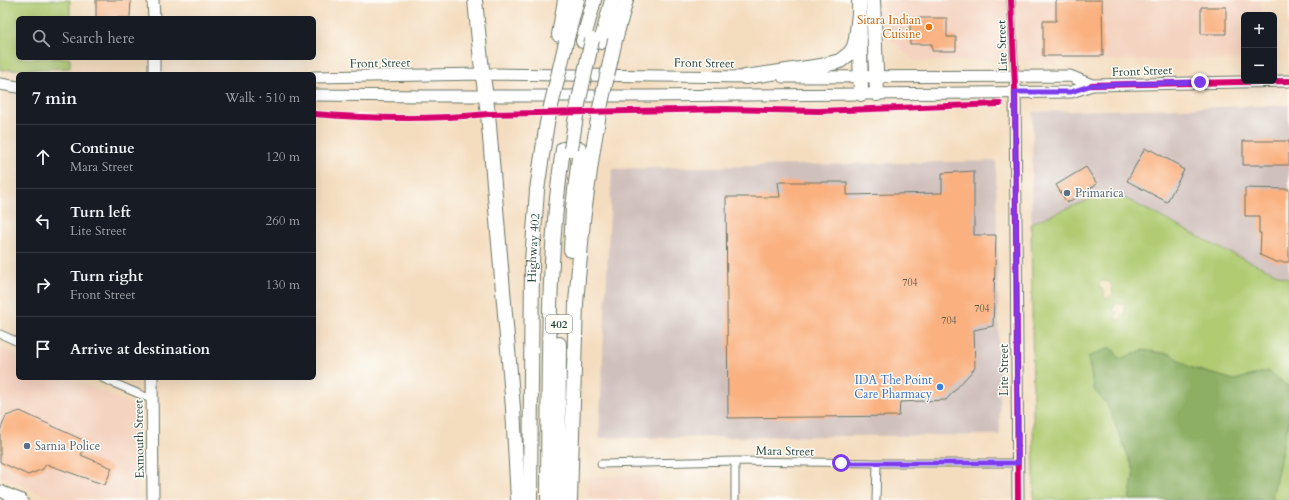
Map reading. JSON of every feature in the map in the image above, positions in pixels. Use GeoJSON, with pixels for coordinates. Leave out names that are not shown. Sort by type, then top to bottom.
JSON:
{"type":"FeatureCollection","features":[{"type":"Feature","properties":{"kind":"highway"},"geometry":{"type":"LineString","coordinates":[[475,0],[513,408],[518,500]]}},
{"type":"Feature","properties":{"kind":"highway"},"geometry":{"type":"LineString","coordinates":[[562,42],[565,0]]}},
{"type":"Feature","properties":{"kind":"highway","name":"Highway 402"},"geometry":{"type":"LineString","coordinates":[[530,500],[532,269],[537,190],[547,123],[562,42],[577,0]]}},
{"type":"Feature","properties":{"kind":"highway"},"geometry":{"type":"LineString","coordinates":[[548,500],[550,335],[552,253],[555,209],[576,149],[600,108],[598,41],[594,0]]}},
{"type":"Feature","properties":{"kind":"highway","name":"402"},"geometry":{"type":"LineString","coordinates":[[558,500],[561,255],[566,184],[576,149],[577,109],[598,41],[603,0]]}},
{"type":"Feature","properties":{"kind":"highway"},"geometry":{"type":"LineString","coordinates":[[598,41],[612,0]]}},
{"type":"Feature","properties":{"kind":"highway"},"geometry":{"type":"LineString","coordinates":[[598,41],[626,0]]}},
{"type":"Feature","properties":{"kind":"highway"},"geometry":{"type":"LineString","coordinates":[[859,0],[862,77],[861,94]]}},
{"type":"Feature","properties":{"kind":"highway"},"geometry":{"type":"LineString","coordinates":[[873,0],[877,94]]}},
{"type":"Feature","properties":{"kind":"highway"},"geometry":{"type":"LineString","coordinates":[[745,77],[821,66],[840,61],[854,47],[859,14]]}},
{"type":"Feature","properties":{"kind":"highway"},"geometry":{"type":"LineString","coordinates":[[570,500],[576,296],[583,220],[576,149]]}},
{"type":"Feature","properties":{"kind":"main road"},"geometry":{"type":"LineString","coordinates":[[153,0],[154,16]]}},
{"type":"Feature","properties":{"kind":"main road"},"geometry":{"type":"LineString","coordinates":[[154,60],[154,72]]}},
{"type":"Feature","properties":{"kind":"main road","name":"Front Street"},"geometry":{"type":"LineString","coordinates":[[316,76],[483,74],[745,77],[877,76],[1015,84],[1071,92],[1092,85],[1289,81]]}},
{"type":"Feature","properties":{"kind":"main road","name":"Front Street"},"geometry":{"type":"LineString","coordinates":[[316,95],[485,96],[877,94],[1015,84],[1070,76],[1092,85]]}},
{"type":"Feature","properties":{"kind":"main road"},"geometry":{"type":"LineString","coordinates":[[0,81],[16,79]]}},
{"type":"Feature","properties":{"kind":"main road"},"geometry":{"type":"LineString","coordinates":[[0,84],[16,87]]}},
{"type":"Feature","properties":{"kind":"main road","name":"Lite Street"},"geometry":{"type":"LineString","coordinates":[[1015,84],[1018,500]]}},
{"type":"Feature","properties":{"kind":"main road","name":"Exmouth Street"},"geometry":{"type":"LineString","coordinates":[[152,380],[153,500]]}},
{"type":"Feature","properties":{"kind":"main road"},"geometry":{"type":"LineString","coordinates":[[147,500],[153,472]]}},
{"type":"Feature","properties":{"kind":"main road"},"geometry":{"type":"LineString","coordinates":[[0,491],[22,500]]}},
{"type":"Feature","properties":{"kind":"street","name":"Lite Street"},"geometry":{"type":"LineString","coordinates":[[1011,0],[1015,84]]}},
{"type":"Feature","properties":{"kind":"street"},"geometry":{"type":"LineString","coordinates":[[0,334],[16,341]]}},
{"type":"Feature","properties":{"kind":"street"},"geometry":{"type":"LineString","coordinates":[[107,380],[152,399]]}},
{"type":"Feature","properties":{"kind":"street","name":"Mara Street"},"geometry":{"type":"LineString","coordinates":[[600,464],[735,461],[1018,463]]}},
{"type":"Feature","properties":{"kind":"street"},"geometry":{"type":"LineString","coordinates":[[734,500],[735,461]]}},
{"type":"Feature","properties":{"kind":"street"},"geometry":{"type":"LineString","coordinates":[[876,463],[876,500]]}},
{"type":"Feature","properties":{"kind":"shaded area"},"geometry":{"type":"Polygon","coordinates":[[[883,0],[1261,0],[1262,12],[1241,12],[1241,60],[914,61],[884,33],[883,0]]]}},
{"type":"Feature","properties":{"kind":"shaded area"},"geometry":{"type":"Polygon","coordinates":[[[1289,105],[1289,279],[1226,251],[1111,191],[1031,223],[1033,112],[1289,105]]]}},
{"type":"Feature","properties":{"kind":"shaded area"},"geometry":{"type":"Polygon","coordinates":[[[996,161],[1000,435],[599,438],[612,169],[996,161]]]}},
{"type":"Feature","properties":{"kind":"shaded area"},"geometry":{"type":"Polygon","coordinates":[[[0,348],[16,354],[16,380],[75,380],[137,407],[137,500],[61,500],[0,476],[0,348]]]}},
{"type":"Feature","properties":{"kind":"shaded area"},"geometry":{"type":"Polygon","coordinates":[[[657,474],[657,500],[588,500],[588,477],[657,474]]]}},
{"type":"Feature","properties":{"kind":"green space"},"geometry":{"type":"Polygon","coordinates":[[[0,0],[70,0],[70,16],[16,16],[16,60],[70,60],[70,68],[0,70],[0,0]]]}},
{"type":"Feature","properties":{"kind":"green space"},"geometry":{"type":"Polygon","coordinates":[[[1111,191],[1226,251],[1289,279],[1289,500],[1034,500],[1031,223],[1111,191]]]}},
{"type":"Feature","properties":{"kind":"green space"},"geometry":{"type":"Polygon","coordinates":[[[1111,347],[1120,359],[1143,350],[1171,354],[1189,367],[1234,380],[1268,371],[1289,387],[1289,426],[1286,430],[1272,500],[1129,500],[1134,471],[1107,404],[1094,390],[1088,357],[1111,347]]]}},
{"type":"Feature","properties":{"kind":"sand"},"geometry":{"type":"Polygon","coordinates":[[[1101,281],[1108,281],[1112,286],[1113,294],[1106,299],[1104,297],[1104,290],[1100,288],[1099,283],[1101,281]]]}},
{"type":"Feature","properties":{"kind":"sand"},"geometry":{"type":"Polygon","coordinates":[[[1117,303],[1124,305],[1125,309],[1124,315],[1119,320],[1115,317],[1117,312],[1113,310],[1117,303]]]}},
{"type":"Feature","properties":{"kind":"building"},"geometry":{"type":"Polygon","coordinates":[[[96,0],[131,0],[130,16],[96,16],[96,0]]]}},
{"type":"Feature","properties":{"kind":"building"},"geometry":{"type":"Polygon","coordinates":[[[1056,0],[1102,0],[1103,56],[1043,56],[1043,21],[1056,21],[1056,0]]]}},
{"type":"Feature","properties":{"kind":"building"},"geometry":{"type":"Polygon","coordinates":[[[1201,7],[1226,7],[1226,34],[1201,34],[1201,7]]]}},
{"type":"Feature","properties":{"kind":"building","name":"Sitara Indian Cuisine"},"geometry":{"type":"Polygon","coordinates":[[[910,18],[947,18],[947,37],[956,37],[956,51],[932,51],[932,44],[910,44],[910,18]]]}},
{"type":"Feature","properties":{"kind":"building"},"geometry":{"type":"Polygon","coordinates":[[[1243,141],[1289,141],[1289,165],[1243,165],[1243,141]]]}},
{"type":"Feature","properties":{"kind":"building"},"geometry":{"type":"Polygon","coordinates":[[[1145,148],[1180,166],[1179,167],[1184,170],[1167,202],[1127,181],[1145,148]]]}},
{"type":"Feature","properties":{"kind":"building"},"geometry":{"type":"Polygon","coordinates":[[[1086,167],[1097,184],[1067,203],[1056,185],[1086,167]]]}},
{"type":"Feature","properties":{"kind":"building"},"geometry":{"type":"Polygon","coordinates":[[[974,171],[974,235],[996,235],[993,326],[974,330],[975,368],[946,400],[900,402],[899,416],[728,418],[726,197],[780,197],[778,182],[847,182],[847,195],[942,193],[942,173],[974,171]]]}},
{"type":"Feature","properties":{"kind":"building"},"geometry":{"type":"Polygon","coordinates":[[[1245,188],[1289,189],[1289,262],[1276,262],[1260,255],[1261,233],[1259,233],[1259,216],[1245,216],[1245,188]]]}},
{"type":"Feature","properties":{"kind":"building","name":"Sarnia Police"},"geometry":{"type":"Polygon","coordinates":[[[20,411],[87,442],[81,455],[112,468],[105,485],[46,464],[43,469],[28,475],[0,462],[0,431],[6,416],[20,411]]]}},
{"type":"Feature","properties":{"kind":"cycle path"},"geometry":{"type":"LineString","coordinates":[[1011,0],[1015,85],[1018,500]]}},
{"type":"Feature","properties":{"kind":"cycle path"},"geometry":{"type":"LineString","coordinates":[[1092,85],[1289,81]]}},
{"type":"Feature","properties":{"kind":"cycle path"},"geometry":{"type":"LineString","coordinates":[[316,114],[379,118],[423,118],[488,114],[722,109],[819,111],[1000,104]]}},
{"type":"Feature","properties":{"kind":"place","name":"Sitara Indian Cuisine"},"geometry":{"type":"Point","coordinates":[929,27]}},
{"type":"Feature","properties":{"kind":"place","name":"Primarica"},"geometry":{"type":"Point","coordinates":[1067,193]}},
{"type":"Feature","properties":{"kind":"place","name":"IDA The Point Care Pharmacy"},"geometry":{"type":"Point","coordinates":[940,387]}},
{"type":"Feature","properties":{"kind":"place","name":"Sarnia Police"},"geometry":{"type":"Point","coordinates":[27,446]}},
{"type":"Feature","properties":{"kind":"route"},"geometry":{"type":"LineString","coordinates":[[841,463],[1018,463],[1015,92],[1071,92],[1092,85],[1200,82]]}}]}
